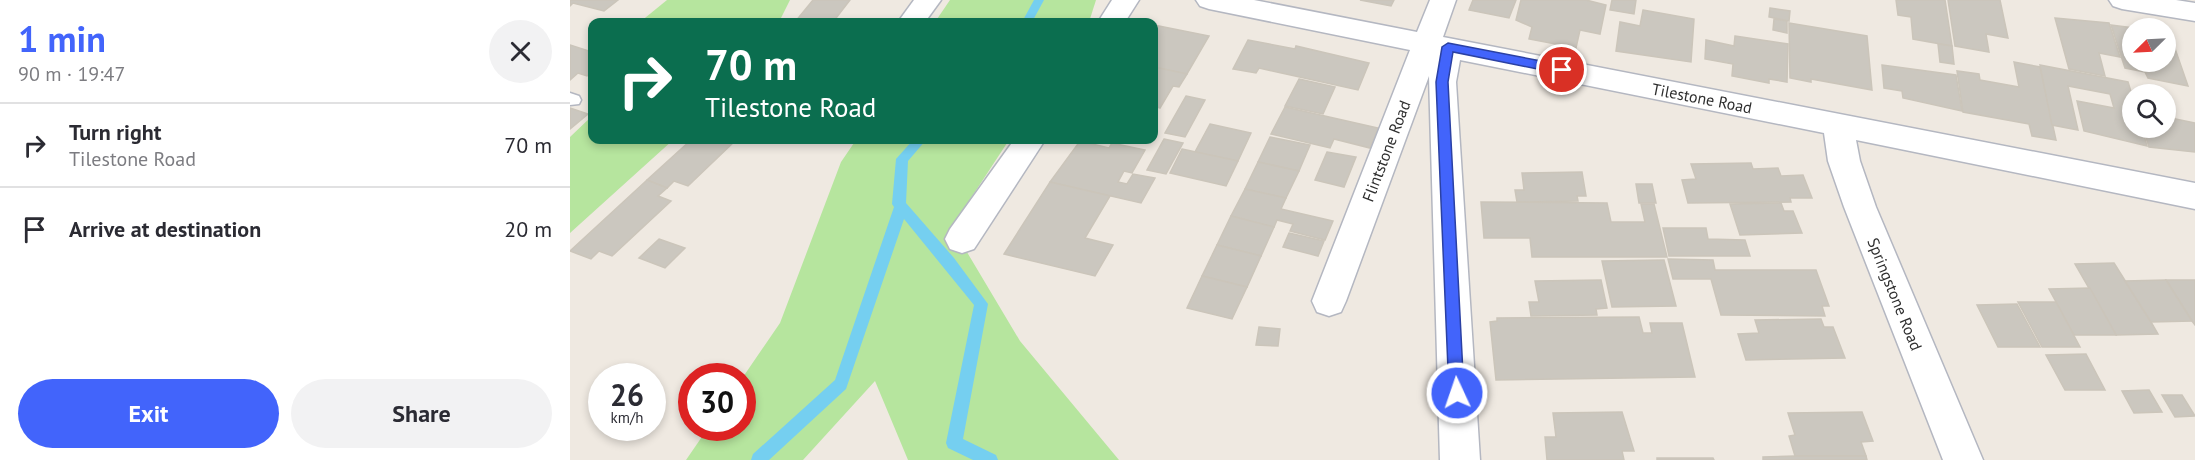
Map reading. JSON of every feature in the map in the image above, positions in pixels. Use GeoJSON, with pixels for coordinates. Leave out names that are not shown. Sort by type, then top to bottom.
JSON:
{"type":"FeatureCollection","features":[{"type":"Feature","properties":{"kind":"street"},"geometry":{"type":"LineString","coordinates":[[914,18],[928,0]]}},
{"type":"Feature","properties":{"kind":"street"},"geometry":{"type":"LineString","coordinates":[[1114,18],[1126,0]]}},
{"type":"Feature","properties":{"kind":"street","name":"Tilestone Road"},"geometry":{"type":"LineString","coordinates":[[1209,0],[2195,196]]}},
{"type":"Feature","properties":{"kind":"street","name":"Flintstone Road"},"geometry":{"type":"LineString","coordinates":[[1443,0],[1438,44],[1442,82],[1460,460]]}},
{"type":"Feature","properties":{"kind":"street"},"geometry":{"type":"LineString","coordinates":[[2122,0],[2195,12]]}},
{"type":"Feature","properties":{"kind":"street","name":"Flintstone Road"},"geometry":{"type":"LineString","coordinates":[[1329,301],[1438,44]]}},
{"type":"Feature","properties":{"kind":"street","name":"Springstone Road"},"geometry":{"type":"LineString","coordinates":[[1838,125],[1844,161],[1860,207],[1963,460]]}},
{"type":"Feature","properties":{"kind":"street"},"geometry":{"type":"LineString","coordinates":[[962,239],[1027,144]]}},
{"type":"Feature","properties":{"kind":"green space"},"geometry":{"type":"Polygon","coordinates":[[[667,0],[790,0],[781,18],[645,18],[667,0]]]}},
{"type":"Feature","properties":{"kind":"green space"},"geometry":{"type":"Polygon","coordinates":[[[950,0],[1096,0],[1090,18],[938,18],[950,0]]]}},
{"type":"Feature","properties":{"kind":"green space"},"geometry":{"type":"Polygon","coordinates":[[[588,120],[588,144],[669,144],[570,233],[570,137],[588,120]]]}},
{"type":"Feature","properties":{"kind":"green space"},"geometry":{"type":"Polygon","coordinates":[[[853,144],[1006,144],[952,227],[1020,341],[1119,460],[908,460],[875,381],[803,460],[686,460],[699,441],[756,441],[756,363],[753,363],[780,323],[841,162],[853,144]]]}},
{"type":"Feature","properties":{"kind":"building"},"geometry":{"type":"Polygon","coordinates":[[[570,0],[618,0],[604,11],[573,3],[570,6],[570,0]]]}},
{"type":"Feature","properties":{"kind":"building"},"geometry":{"type":"Polygon","coordinates":[[[813,0],[850,0],[836,18],[798,18],[813,0]]]}},
{"type":"Feature","properties":{"kind":"building"},"geometry":{"type":"Polygon","coordinates":[[[1360,0],[1394,0],[1391,6],[1360,0]]]}},
{"type":"Feature","properties":{"kind":"building"},"geometry":{"type":"Polygon","coordinates":[[[1473,0],[1516,0],[1509,18],[1469,10],[1473,0]]]}},
{"type":"Feature","properties":{"kind":"building"},"geometry":{"type":"Polygon","coordinates":[[[1521,0],[1586,0],[1606,5],[1600,34],[1580,30],[1576,48],[1529,39],[1532,27],[1516,20],[1521,0]]]}},
{"type":"Feature","properties":{"kind":"building"},"geometry":{"type":"Polygon","coordinates":[[[1612,0],[1636,0],[1634,14],[1610,10],[1612,0]]]}},
{"type":"Feature","properties":{"kind":"building"},"geometry":{"type":"Polygon","coordinates":[[[1896,0],[1945,0],[1952,46],[1913,39],[1911,17],[1898,15],[1896,0]]]}},
{"type":"Feature","properties":{"kind":"building"},"geometry":{"type":"Polygon","coordinates":[[[1948,0],[2000,0],[2008,38],[1986,34],[1989,52],[1955,46],[1948,0]]]}},
{"type":"Feature","properties":{"kind":"building"},"geometry":{"type":"Polygon","coordinates":[[[1770,8],[1790,11],[1789,21],[1769,17],[1770,8]]]}},
{"type":"Feature","properties":{"kind":"building"},"geometry":{"type":"Polygon","coordinates":[[[1643,10],[1694,19],[1691,62],[1616,51],[1620,22],[1640,26],[1643,10]]]}},
{"type":"Feature","properties":{"kind":"building"},"geometry":{"type":"Polygon","coordinates":[[[2055,18],[2109,23],[2120,57],[2099,53],[2105,76],[2069,69],[2055,18]]]}},
{"type":"Feature","properties":{"kind":"building"},"geometry":{"type":"Polygon","coordinates":[[[1774,19],[1787,21],[1787,33],[1773,30],[1774,19]]]}},
{"type":"Feature","properties":{"kind":"building"},"geometry":{"type":"Polygon","coordinates":[[[1789,23],[1867,36],[1872,90],[1811,79],[1811,82],[1790,78],[1789,23]]]}},
{"type":"Feature","properties":{"kind":"building"},"geometry":{"type":"Polygon","coordinates":[[[2111,25],[2122,26],[2122,59],[2111,25]]]}},
{"type":"Feature","properties":{"kind":"building"},"geometry":{"type":"Polygon","coordinates":[[[1158,26],[1209,36],[1187,74],[1158,68],[1158,26]]]}},
{"type":"Feature","properties":{"kind":"building"},"geometry":{"type":"Polygon","coordinates":[[[1735,36],[1788,44],[1787,82],[1769,79],[1769,83],[1732,76],[1733,64],[1705,59],[1706,40],[1734,46],[1735,36]]]}},
{"type":"Feature","properties":{"kind":"building"},"geometry":{"type":"Polygon","coordinates":[[[1248,40],[1295,49],[1296,46],[1369,63],[1358,90],[1259,68],[1256,73],[1233,69],[1248,40]]]}},
{"type":"Feature","properties":{"kind":"building"},"geometry":{"type":"Polygon","coordinates":[[[1938,44],[1952,46],[1954,64],[1940,62],[1938,44]]]}},
{"type":"Feature","properties":{"kind":"building"},"geometry":{"type":"Polygon","coordinates":[[[570,45],[588,51],[588,75],[578,73],[570,80],[570,45]]]}},
{"type":"Feature","properties":{"kind":"building"},"geometry":{"type":"Polygon","coordinates":[[[2176,51],[2188,86],[2148,78],[2145,72],[2176,72],[2176,51]]]}},
{"type":"Feature","properties":{"kind":"building"},"geometry":{"type":"Polygon","coordinates":[[[2014,62],[2040,67],[2056,140],[2032,136],[2029,124],[1963,112],[1957,71],[1979,74],[1980,80],[2019,87],[2014,62]]]}},
{"type":"Feature","properties":{"kind":"building"},"geometry":{"type":"Polygon","coordinates":[[[1882,65],[1956,75],[1962,111],[1903,98],[1902,91],[1884,88],[1882,65]]]}},
{"type":"Feature","properties":{"kind":"building"},"geometry":{"type":"Polygon","coordinates":[[[2040,65],[2128,82],[2129,84],[2122,84],[2122,138],[2145,138],[2147,146],[2084,131],[2077,101],[2114,108],[2110,94],[2068,86],[2078,130],[2052,125],[2040,65]]]}},
{"type":"Feature","properties":{"kind":"building"},"geometry":{"type":"Polygon","coordinates":[[[1158,68],[1187,74],[1179,87],[1173,86],[1160,108],[1158,107],[1158,68]]]}},
{"type":"Feature","properties":{"kind":"building"},"geometry":{"type":"Polygon","coordinates":[[[1299,79],[1335,87],[1323,114],[1285,106],[1299,79]]]}},
{"type":"Feature","properties":{"kind":"building"},"geometry":{"type":"Polygon","coordinates":[[[1186,96],[1205,100],[1185,137],[1165,133],[1186,96]]]}},
{"type":"Feature","properties":{"kind":"building"},"geometry":{"type":"Polygon","coordinates":[[[1285,107],[1378,128],[1370,148],[1334,139],[1330,148],[1271,134],[1285,107]]]}},
{"type":"Feature","properties":{"kind":"building"},"geometry":{"type":"Polygon","coordinates":[[[570,108],[588,114],[570,129],[570,108]]]}},
{"type":"Feature","properties":{"kind":"building"},"geometry":{"type":"Polygon","coordinates":[[[2176,119],[2195,123],[2195,152],[2149,147],[2146,138],[2176,138],[2176,119]]]}},
{"type":"Feature","properties":{"kind":"building"},"geometry":{"type":"Polygon","coordinates":[[[1210,124],[1251,133],[1238,161],[1195,152],[1210,124]]]}},
{"type":"Feature","properties":{"kind":"building"},"geometry":{"type":"Polygon","coordinates":[[[1270,137],[1310,145],[1299,171],[1258,162],[1270,137]]]}},
{"type":"Feature","properties":{"kind":"building"},"geometry":{"type":"Polygon","coordinates":[[[1164,139],[1183,143],[1166,174],[1147,170],[1164,139]]]}},
{"type":"Feature","properties":{"kind":"building"},"geometry":{"type":"Polygon","coordinates":[[[687,144],[732,144],[688,186],[674,181],[667,188],[647,180],[687,144]]]}},
{"type":"Feature","properties":{"kind":"building"},"geometry":{"type":"Polygon","coordinates":[[[1078,144],[1092,144],[1109,148],[1111,144],[1117,144],[1145,150],[1132,173],[1124,171],[1118,182],[1127,184],[1133,174],[1155,178],[1141,203],[1050,182],[1078,144]]]}},
{"type":"Feature","properties":{"kind":"building"},"geometry":{"type":"Polygon","coordinates":[[[1182,149],[1238,161],[1226,186],[1170,173],[1182,149]]]}},
{"type":"Feature","properties":{"kind":"building"},"geometry":{"type":"Polygon","coordinates":[[[1327,152],[1356,157],[1344,187],[1315,180],[1327,152]]]}},
{"type":"Feature","properties":{"kind":"building"},"geometry":{"type":"Polygon","coordinates":[[[1258,162],[1299,171],[1286,198],[1245,189],[1258,162]]]}},
{"type":"Feature","properties":{"kind":"building"},"geometry":{"type":"Polygon","coordinates":[[[1751,163],[1753,169],[1778,168],[1781,176],[1803,175],[1812,198],[1790,198],[1791,202],[1688,203],[1682,180],[1696,179],[1691,164],[1751,163]]]}},
{"type":"Feature","properties":{"kind":"building"},"geometry":{"type":"Polygon","coordinates":[[[1582,172],[1586,196],[1577,196],[1578,201],[1517,202],[1515,190],[1524,190],[1522,173],[1582,172]]]}},
{"type":"Feature","properties":{"kind":"building"},"geometry":{"type":"Polygon","coordinates":[[[647,180],[667,188],[658,196],[671,201],[612,256],[599,251],[591,259],[570,251],[647,180]]]}},
{"type":"Feature","properties":{"kind":"building"},"geometry":{"type":"Polygon","coordinates":[[[1050,182],[1110,196],[1085,238],[1113,245],[1095,276],[1004,254],[1050,182]]]}},
{"type":"Feature","properties":{"kind":"building"},"geometry":{"type":"Polygon","coordinates":[[[1636,184],[1652,184],[1656,203],[1639,203],[1636,184]]]}},
{"type":"Feature","properties":{"kind":"building"},"geometry":{"type":"Polygon","coordinates":[[[1245,189],[1286,198],[1281,209],[1333,221],[1325,240],[1290,231],[1293,224],[1277,220],[1274,227],[1231,216],[1245,189]]]}},
{"type":"Feature","properties":{"kind":"building"},"geometry":{"type":"Polygon","coordinates":[[[1481,202],[1607,203],[1611,222],[1645,222],[1641,204],[1654,204],[1667,257],[1532,257],[1530,238],[1484,238],[1481,202]]]}},
{"type":"Feature","properties":{"kind":"building"},"geometry":{"type":"Polygon","coordinates":[[[1781,203],[1784,211],[1793,211],[1802,233],[1740,235],[1730,204],[1781,203]]]}},
{"type":"Feature","properties":{"kind":"building"},"geometry":{"type":"Polygon","coordinates":[[[1231,216],[1274,227],[1261,256],[1217,245],[1231,216]]]}},
{"type":"Feature","properties":{"kind":"building"},"geometry":{"type":"Polygon","coordinates":[[[1663,228],[1706,228],[1708,239],[1745,240],[1750,256],[1669,256],[1663,228]]]}},
{"type":"Feature","properties":{"kind":"building"},"geometry":{"type":"Polygon","coordinates":[[[1289,233],[1324,241],[1318,256],[1283,247],[1289,233]]]}},
{"type":"Feature","properties":{"kind":"building"},"geometry":{"type":"Polygon","coordinates":[[[659,239],[685,248],[665,268],[639,258],[659,239]]]}},
{"type":"Feature","properties":{"kind":"building"},"geometry":{"type":"Polygon","coordinates":[[[1217,245],[1261,256],[1247,287],[1202,276],[1217,245]]]}},
{"type":"Feature","properties":{"kind":"building"},"geometry":{"type":"Polygon","coordinates":[[[1668,259],[1713,260],[1715,270],[1816,270],[1829,306],[1822,306],[1825,316],[1721,315],[1711,279],[1673,279],[1668,259]]]}},
{"type":"Feature","properties":{"kind":"building"},"geometry":{"type":"Polygon","coordinates":[[[1664,260],[1676,306],[1612,307],[1602,261],[1664,260]]]}},
{"type":"Feature","properties":{"kind":"building"},"geometry":{"type":"Polygon","coordinates":[[[2114,263],[2158,334],[2116,335],[2075,264],[2114,263]]]}},
{"type":"Feature","properties":{"kind":"building"},"geometry":{"type":"Polygon","coordinates":[[[1202,276],[1247,287],[1232,319],[1187,308],[1202,276]]]}},
{"type":"Feature","properties":{"kind":"building"},"geometry":{"type":"Polygon","coordinates":[[[1601,280],[1607,308],[1596,309],[1597,315],[1531,316],[1529,302],[1539,302],[1535,281],[1601,280]]]}},
{"type":"Feature","properties":{"kind":"building"},"geometry":{"type":"Polygon","coordinates":[[[2166,280],[2195,280],[2195,325],[2192,321],[2166,280]]]}},
{"type":"Feature","properties":{"kind":"building"},"geometry":{"type":"Polygon","coordinates":[[[2166,280],[2192,321],[2151,322],[2125,281],[2166,280]]]}},
{"type":"Feature","properties":{"kind":"building"},"geometry":{"type":"Polygon","coordinates":[[[2090,288],[2116,335],[2074,335],[2049,289],[2090,288]]]}},
{"type":"Feature","properties":{"kind":"building"},"geometry":{"type":"Polygon","coordinates":[[[2018,302],[2056,302],[2080,347],[2042,347],[2018,302]]]}},
{"type":"Feature","properties":{"kind":"building"},"geometry":{"type":"Polygon","coordinates":[[[2017,304],[2040,347],[1998,347],[1977,305],[2017,304]]]}},
{"type":"Feature","properties":{"kind":"building"},"geometry":{"type":"Polygon","coordinates":[[[1639,317],[1643,333],[1652,333],[1650,323],[1682,323],[1695,377],[1496,380],[1490,322],[1497,321],[1497,318],[1639,317]]]}},
{"type":"Feature","properties":{"kind":"building"},"geometry":{"type":"Polygon","coordinates":[[[1821,319],[1824,327],[1833,327],[1845,358],[1746,360],[1738,334],[1759,333],[1755,320],[1821,319]]]}},
{"type":"Feature","properties":{"kind":"building"},"geometry":{"type":"Polygon","coordinates":[[[1259,327],[1280,329],[1278,346],[1256,345],[1259,327]]]}},
{"type":"Feature","properties":{"kind":"building"},"geometry":{"type":"Polygon","coordinates":[[[2086,354],[2105,390],[2065,390],[2046,355],[2086,354]]]}},
{"type":"Feature","properties":{"kind":"building"},"geometry":{"type":"Polygon","coordinates":[[[2149,390],[2162,412],[2134,413],[2122,391],[2149,390]]]}},
{"type":"Feature","properties":{"kind":"building"},"geometry":{"type":"Polygon","coordinates":[[[2162,395],[2182,395],[2195,416],[2175,417],[2162,395]]]}},
{"type":"Feature","properties":{"kind":"building"},"geometry":{"type":"Polygon","coordinates":[[[1622,412],[1634,451],[1622,451],[1624,460],[1547,460],[1545,437],[1556,437],[1553,413],[1622,412]]]}},
{"type":"Feature","properties":{"kind":"building"},"geometry":{"type":"Polygon","coordinates":[[[1862,412],[1873,441],[1861,442],[1866,456],[1795,456],[1789,436],[1795,435],[1788,413],[1862,412]]]}},
{"type":"Feature","properties":{"kind":"building"},"geometry":{"type":"Polygon","coordinates":[[[1866,456],[1867,460],[1763,460],[1763,457],[1866,456]]]}},
{"type":"Feature","properties":{"kind":"building"},"geometry":{"type":"Polygon","coordinates":[[[1657,458],[1713,458],[1714,460],[1657,460],[1657,458]]]}},
{"type":"Feature","properties":{"kind":"waterway"},"geometry":{"type":"LineString","coordinates":[[1029,18],[1039,0]]}},
{"type":"Feature","properties":{"kind":"waterway"},"geometry":{"type":"LineString","coordinates":[[916,144],[902,159],[899,204],[949,262],[981,304],[954,443],[990,460]]}},
{"type":"Feature","properties":{"kind":"waterway"},"geometry":{"type":"LineString","coordinates":[[759,459],[841,384],[901,207]]}},
{"type":"Feature","properties":{"kind":"route"},"geometry":{"type":"LineString","coordinates":[[1457,393],[1442,82],[1448,47],[1562,70]]}}]}
